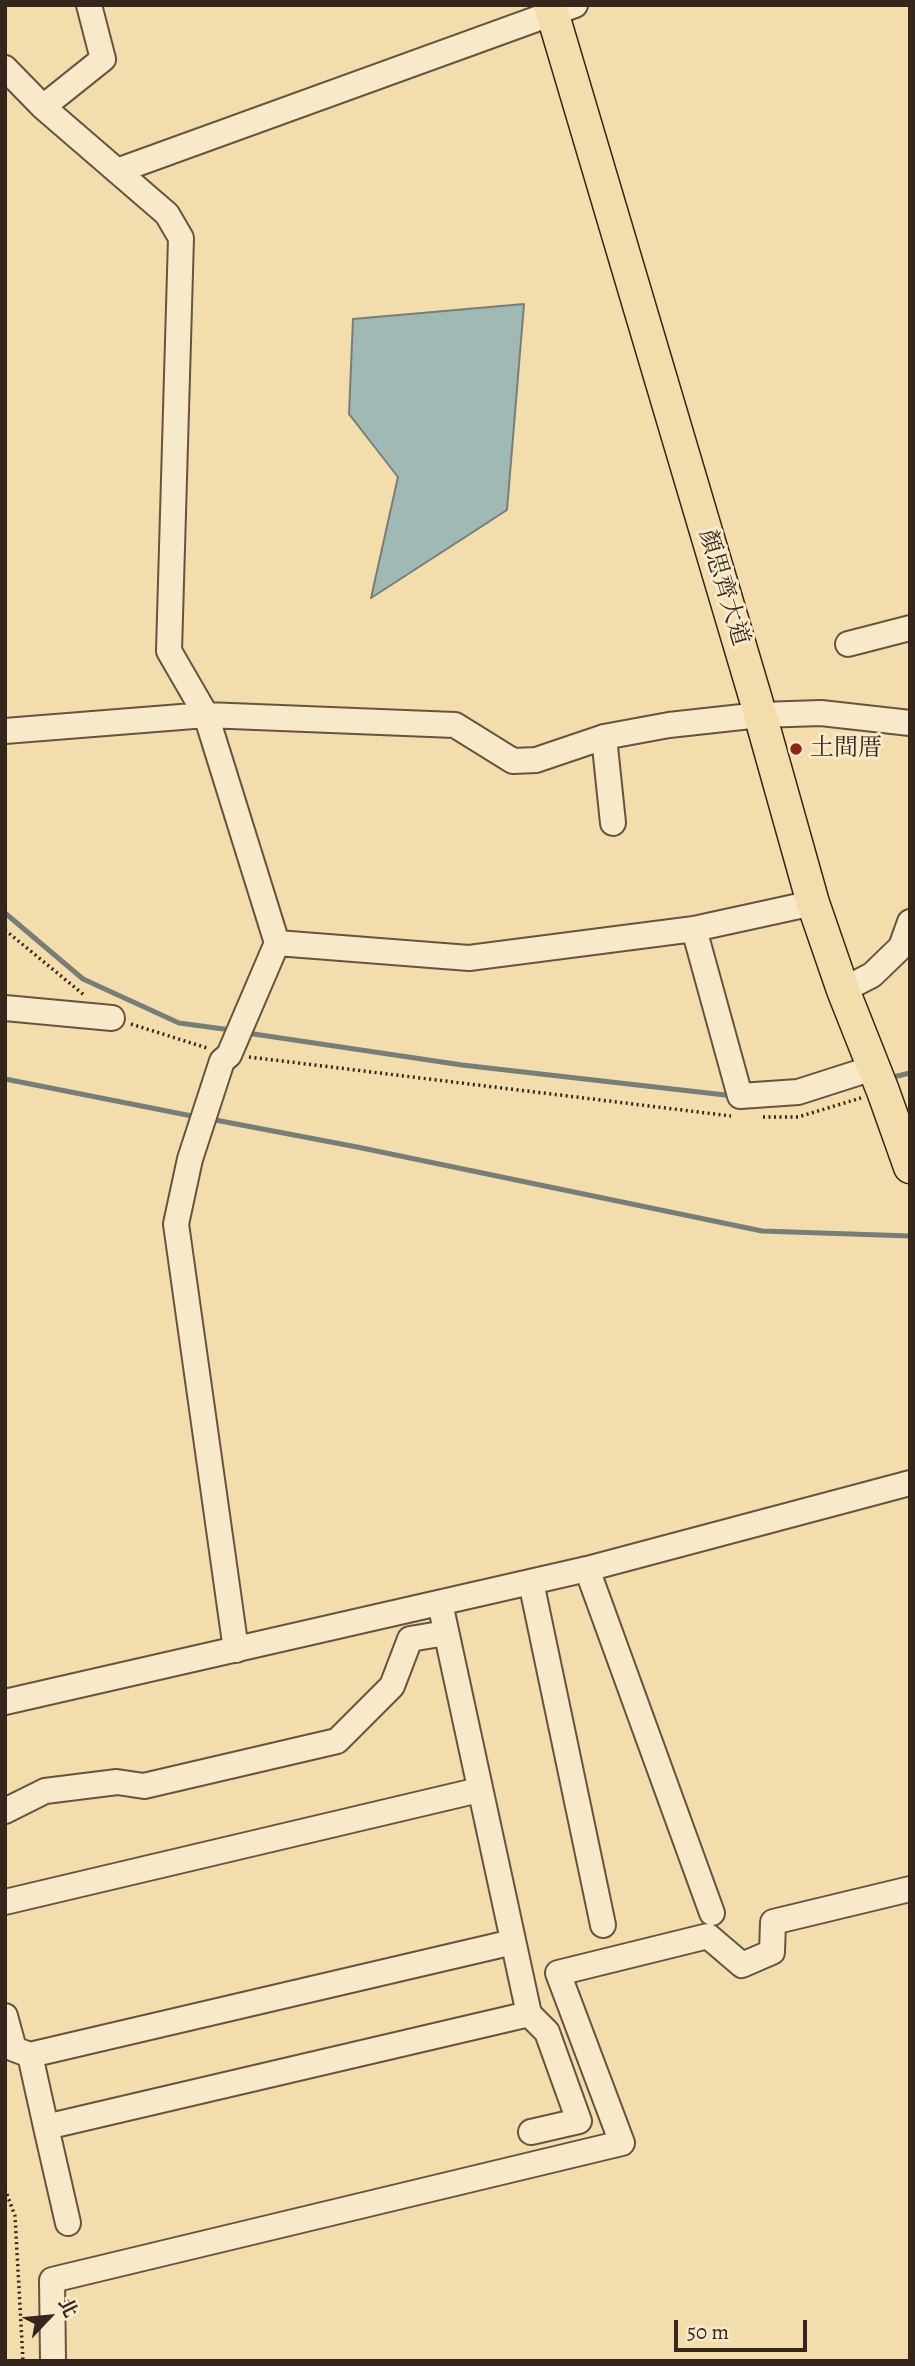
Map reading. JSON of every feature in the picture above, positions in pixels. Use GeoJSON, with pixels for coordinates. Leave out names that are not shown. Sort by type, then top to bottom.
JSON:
{"type":"FeatureCollection","features":[{"type":"Feature","properties":{"kind":"main road","name":"顏思齊大道"},"geometry":{"type":"LineString","coordinates":[[559,8],[813,903],[910,1167]]}},
{"type":"Feature","properties":{"kind":"street"},"geometry":{"type":"LineString","coordinates":[[43,107],[103,59],[89,5]]}},
{"type":"Feature","properties":{"kind":"street"},"geometry":{"type":"LineString","coordinates":[[117,171],[559,8]]}},
{"type":"Feature","properties":{"kind":"street"},"geometry":{"type":"LineString","coordinates":[[5,68],[43,107],[167,214],[181,238],[169,651],[206,715],[277,943],[229,1055],[222,1061],[190,1159],[176,1224],[236,1650]]}},
{"type":"Feature","properties":{"kind":"street"},"geometry":{"type":"LineString","coordinates":[[848,644],[910,628]]}},
{"type":"Feature","properties":{"kind":"street"},"geometry":{"type":"LineString","coordinates":[[5,731],[206,715],[455,725],[513,761],[536,760],[604,737],[669,725],[760,716],[821,713],[910,723]]}},
{"type":"Feature","properties":{"kind":"street"},"geometry":{"type":"LineString","coordinates":[[604,737],[613,823]]}},
{"type":"Feature","properties":{"kind":"street"},"geometry":{"type":"LineString","coordinates":[[277,943],[469,958],[694,929],[813,903]]}},
{"type":"Feature","properties":{"kind":"street"},"geometry":{"type":"LineString","coordinates":[[843,990],[872,975],[901,947],[910,922]]}},
{"type":"Feature","properties":{"kind":"street"},"geometry":{"type":"LineString","coordinates":[[694,929],[740,1096],[798,1092],[878,1079]]}},
{"type":"Feature","properties":{"kind":"street"},"geometry":{"type":"LineString","coordinates":[[5,1008],[113,1018]]}},
{"type":"Feature","properties":{"kind":"street"},"geometry":{"type":"LineString","coordinates":[[5,1702],[587,1569],[910,1483]]}},
{"type":"Feature","properties":{"kind":"street"},"geometry":{"type":"LineString","coordinates":[[587,1569],[712,1913]]}},
{"type":"Feature","properties":{"kind":"street"},"geometry":{"type":"LineString","coordinates":[[531,1582],[603,1925]]}},
{"type":"Feature","properties":{"kind":"street"},"geometry":{"type":"LineString","coordinates":[[440,1603],[529,2014],[547,2032],[579,2121],[531,2132]]}},
{"type":"Feature","properties":{"kind":"street"},"geometry":{"type":"LineString","coordinates":[[5,1811],[45,1791],[117,1782],[144,1786],[337,1741],[392,1686],[410,1639],[446,1633]]}},
{"type":"Feature","properties":{"kind":"street"},"geometry":{"type":"LineString","coordinates":[[5,1902],[479,1790]]}},
{"type":"Feature","properties":{"kind":"street"},"geometry":{"type":"LineString","coordinates":[[52,2361],[52,2280],[622,2143],[558,1973],[708,1936],[742,1965],[772,1952],[773,1922],[910,1889]]}},
{"type":"Feature","properties":{"kind":"street"},"geometry":{"type":"LineString","coordinates":[[5,2016],[14,2049],[30,2055],[513,1942]]}},
{"type":"Feature","properties":{"kind":"street"},"geometry":{"type":"LineString","coordinates":[[46,2127],[529,2014]]}},
{"type":"Feature","properties":{"kind":"street"},"geometry":{"type":"LineString","coordinates":[[30,2055],[68,2222]]}},
{"type":"Feature","properties":{"kind":"path"},"geometry":{"type":"LineString","coordinates":[[5,930],[113,1018],[229,1055],[739,1117]]}},
{"type":"Feature","properties":{"kind":"path"},"geometry":{"type":"LineString","coordinates":[[751,1117],[798,1117],[878,1079]]}},
{"type":"Feature","properties":{"kind":"path"},"geometry":{"type":"LineString","coordinates":[[5,2189],[15,2216],[23,2361]]}},
{"type":"Feature","properties":{"kind":"water"},"geometry":{"type":"Polygon","coordinates":[[[524,304],[507,510],[371,598],[398,477],[349,414],[353,319],[524,304]]]}},
{"type":"Feature","properties":{"kind":"waterway"},"geometry":{"type":"LineString","coordinates":[[5,913],[83,979],[179,1023],[231,1030]]}},
{"type":"Feature","properties":{"kind":"waterway"},"geometry":{"type":"LineString","coordinates":[[247,1033],[462,1065],[734,1096]]}},
{"type":"Feature","properties":{"kind":"waterway"},"geometry":{"type":"LineString","coordinates":[[889,1078],[910,1073]]}},
{"type":"Feature","properties":{"kind":"waterway"},"geometry":{"type":"LineString","coordinates":[[5,1079],[197,1117]]}},
{"type":"Feature","properties":{"kind":"waterway"},"geometry":{"type":"LineString","coordinates":[[210,1119],[762,1231],[910,1236]]}},
{"type":"Feature","properties":{"kind":"place","name":"土間厝"},"geometry":{"type":"Point","coordinates":[796,749]}}]}
